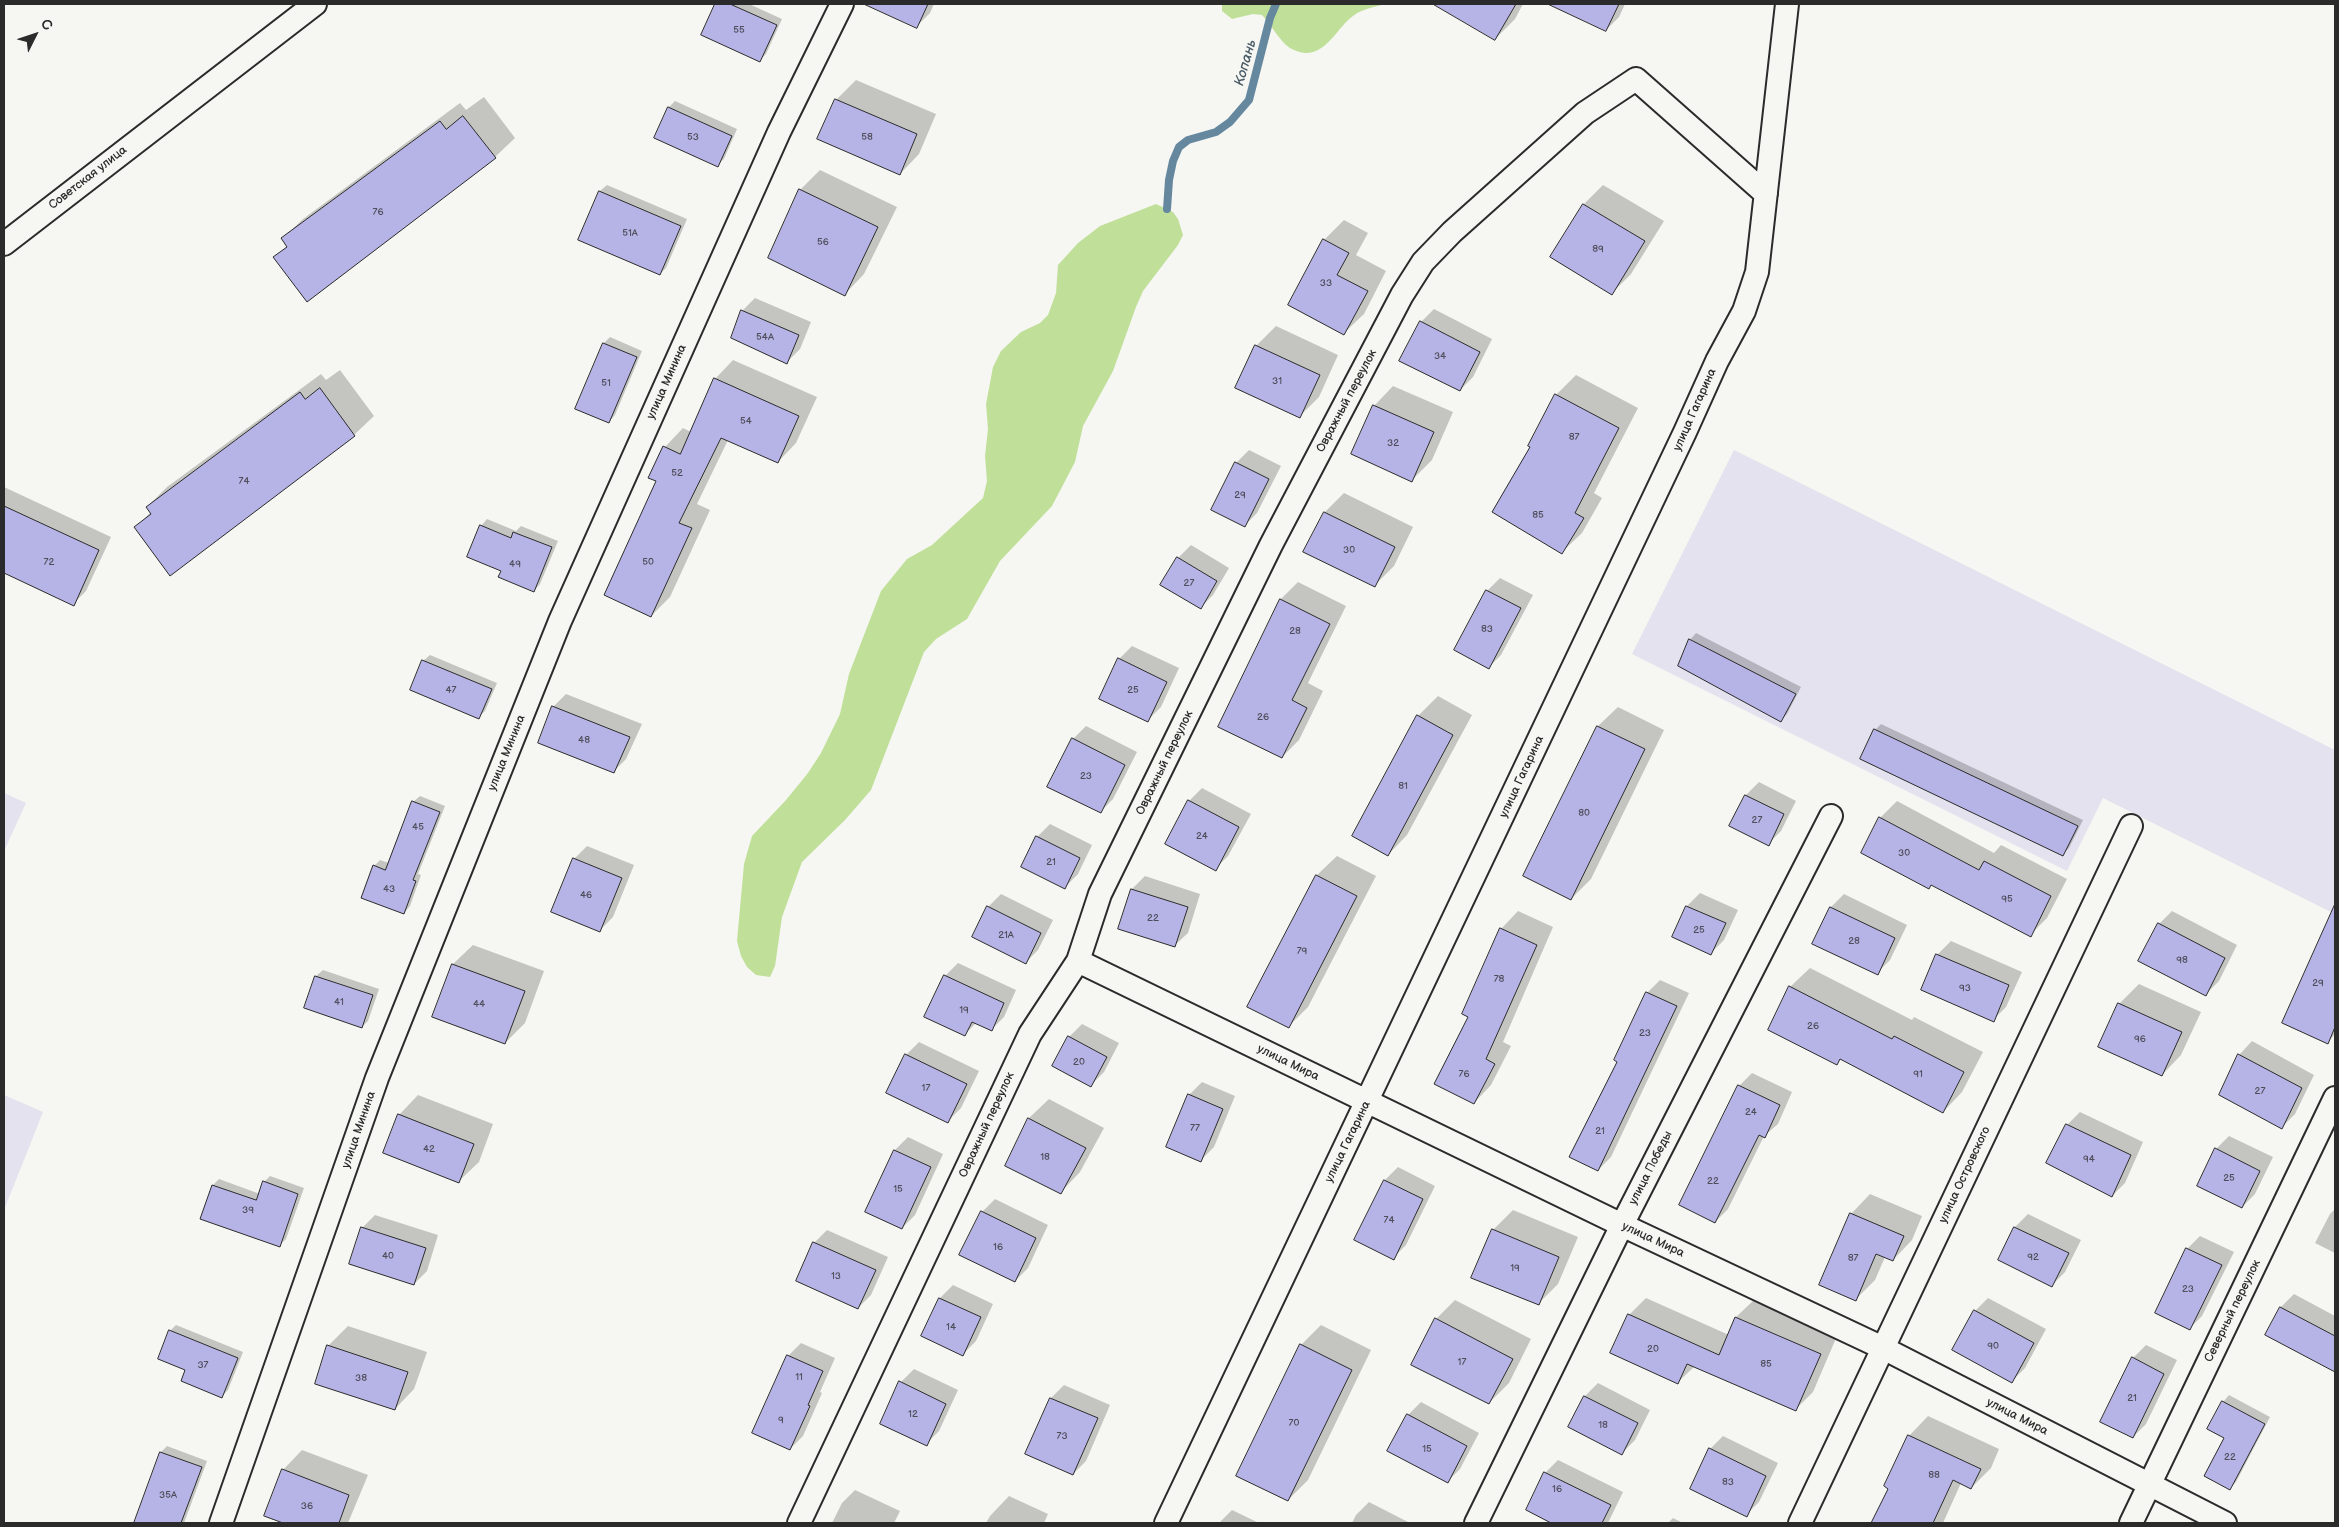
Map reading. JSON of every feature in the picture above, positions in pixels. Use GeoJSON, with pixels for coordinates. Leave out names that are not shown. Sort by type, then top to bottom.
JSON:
{"type":"FeatureCollection","features":[{"type":"Feature","properties":{"kind":"street","name":"Советская улица"},"geometry":{"type":"LineString","coordinates":[[4,244],[315,4]]}},
{"type":"Feature","properties":{"kind":"street","name":"улица Минина"},"geometry":{"type":"LineString","coordinates":[[221,1523],[377,1078],[560,621],[779,132],[842,4]]}},
{"type":"Feature","properties":{"kind":"street","name":"улица Гагарина"},"geometry":{"type":"LineString","coordinates":[[1166,1523],[1368,1102],[1717,361],[1744,311],[1757,272],[1787,4]]}},
{"type":"Feature","properties":{"kind":"street","name":"Овражный переулок"},"geometry":{"type":"LineString","coordinates":[[799,1523],[1030,1034],[1078,961],[1100,894],[1271,545],[1402,295],[1423,262],[1452,232],[1585,113],[1636,79],[1766,194]]}},
{"type":"Feature","properties":{"kind":"street","name":"улица Победы"},"geometry":{"type":"LineString","coordinates":[[1476,1523],[1622,1225],[1831,816]]}},
{"type":"Feature","properties":{"kind":"street","name":"улица Островского"},"geometry":{"type":"LineString","coordinates":[[1800,1523],[2131,826]]}},
{"type":"Feature","properties":{"kind":"street","name":"улица Мира"},"geometry":{"type":"LineString","coordinates":[[1078,961],[1622,1225],[1883,1348],[2225,1523]]}},
{"type":"Feature","properties":{"kind":"street","name":"Северный переулок"},"geometry":{"type":"LineString","coordinates":[[2131,1523],[2335,1098]]}},
{"type":"Feature","properties":{"kind":"shaded area"},"geometry":{"type":"Polygon","coordinates":[[[1734,450],[2335,750],[2335,914],[2103,798],[2067,871],[1632,654],[1734,450]]]}},
{"type":"Feature","properties":{"kind":"shaded area"},"geometry":{"type":"Polygon","coordinates":[[[4,793],[26,803],[4,851],[4,793]]]}},
{"type":"Feature","properties":{"kind":"shaded area"},"geometry":{"type":"Polygon","coordinates":[[[4,1095],[43,1112],[4,1210],[4,1095]]]}},
{"type":"Feature","properties":{"kind":"green space"},"geometry":{"type":"Polygon","coordinates":[[[1222,4],[1386,4],[1368,8],[1353,16],[1326,44],[1311,53],[1301,52],[1286,45],[1262,15],[1253,14],[1232,19],[1222,11],[1222,4]]]}},
{"type":"Feature","properties":{"kind":"green space"},"geometry":{"type":"Polygon","coordinates":[[[1156,204],[1173,212],[1178,219],[1183,235],[1178,245],[1143,291],[1113,371],[1083,426],[1075,462],[1052,506],[1000,561],[967,619],[936,639],[924,652],[871,790],[845,820],[802,862],[782,917],[775,966],[770,977],[756,975],[747,967],[741,956],[737,941],[744,864],[752,836],[786,800],[808,773],[821,753],[840,714],[849,674],[881,591],[907,559],[932,545],[983,498],[987,481],[985,456],[988,429],[986,404],[993,367],[1001,351],[1021,332],[1040,323],[1048,315],[1056,293],[1058,265],[1078,243],[1100,226],[1156,204]]]}},
{"type":"Feature","properties":{"kind":"building"},"geometry":{"type":"Polygon","coordinates":[[[715,4],[730,4],[777,25],[760,62],[701,35],[715,4]]]}},
{"type":"Feature","properties":{"kind":"building"},"geometry":{"type":"Polygon","coordinates":[[[864,4],[928,4],[917,28],[864,4]]]}},
{"type":"Feature","properties":{"kind":"building"},"geometry":{"type":"Polygon","coordinates":[[[1433,4],[1516,4],[1495,40],[1433,4]]]}},
{"type":"Feature","properties":{"kind":"building"},"geometry":{"type":"Polygon","coordinates":[[[1548,4],[1619,4],[1606,31],[1548,4]]]}},
{"type":"Feature","properties":{"kind":"building"},"geometry":{"type":"Polygon","coordinates":[[[835,99],[917,134],[900,175],[817,139],[835,99]]]}},
{"type":"Feature","properties":{"kind":"building"},"geometry":{"type":"Polygon","coordinates":[[[668,107],[732,136],[718,167],[654,138],[668,107]]]}},
{"type":"Feature","properties":{"kind":"building"},"geometry":{"type":"Polygon","coordinates":[[[463,116],[496,158],[307,302],[273,257],[287,247],[281,238],[440,121],[446,129],[463,116]]]}},
{"type":"Feature","properties":{"kind":"building"},"geometry":{"type":"Polygon","coordinates":[[[799,189],[878,227],[845,296],[768,258],[799,189]]]}},
{"type":"Feature","properties":{"kind":"building"},"geometry":{"type":"Polygon","coordinates":[[[599,191],[681,226],[660,275],[578,240],[599,191]]]}},
{"type":"Feature","properties":{"kind":"building"},"geometry":{"type":"Polygon","coordinates":[[[1583,204],[1645,241],[1612,295],[1550,257],[1583,204]]]}},
{"type":"Feature","properties":{"kind":"building"},"geometry":{"type":"Polygon","coordinates":[[[1323,239],[1349,253],[1337,275],[1368,291],[1344,335],[1288,305],[1323,239]]]}},
{"type":"Feature","properties":{"kind":"building"},"geometry":{"type":"Polygon","coordinates":[[[741,310],[799,335],[787,364],[731,338],[741,310]]]}},
{"type":"Feature","properties":{"kind":"building"},"geometry":{"type":"Polygon","coordinates":[[[1420,321],[1480,352],[1460,391],[1399,361],[1420,321]]]}},
{"type":"Feature","properties":{"kind":"building"},"geometry":{"type":"Polygon","coordinates":[[[603,343],[637,357],[609,423],[575,409],[603,343]]]}},
{"type":"Feature","properties":{"kind":"building"},"geometry":{"type":"Polygon","coordinates":[[[1255,345],[1320,375],[1300,418],[1235,388],[1255,345]]]}},
{"type":"Feature","properties":{"kind":"building"},"geometry":{"type":"Polygon","coordinates":[[[714,378],[799,416],[778,463],[721,438],[679,523],[692,528],[651,617],[604,595],[656,481],[648,478],[663,446],[680,454],[714,378]]]}},
{"type":"Feature","properties":{"kind":"building"},"geometry":{"type":"Polygon","coordinates":[[[320,388],[355,436],[170,576],[134,527],[151,514],[146,507],[300,392],[305,399],[320,388]]]}},
{"type":"Feature","properties":{"kind":"building"},"geometry":{"type":"Polygon","coordinates":[[[1555,394],[1619,428],[1575,513],[1584,518],[1562,554],[1492,512],[1530,447],[1528,446],[1555,394]]]}},
{"type":"Feature","properties":{"kind":"building"},"geometry":{"type":"Polygon","coordinates":[[[1373,405],[1434,432],[1412,482],[1351,454],[1373,405]]]}},
{"type":"Feature","properties":{"kind":"building"},"geometry":{"type":"Polygon","coordinates":[[[1235,462],[1269,479],[1245,527],[1211,510],[1235,462]]]}},
{"type":"Feature","properties":{"kind":"building"},"geometry":{"type":"Polygon","coordinates":[[[4,506],[99,550],[74,606],[4,573],[4,506]]]}},
{"type":"Feature","properties":{"kind":"building"},"geometry":{"type":"Polygon","coordinates":[[[1324,512],[1395,547],[1375,587],[1303,552],[1324,512]]]}},
{"type":"Feature","properties":{"kind":"building"},"geometry":{"type":"Polygon","coordinates":[[[480,525],[511,538],[513,532],[552,547],[534,592],[498,577],[501,571],[467,557],[480,525]]]}},
{"type":"Feature","properties":{"kind":"building"},"geometry":{"type":"Polygon","coordinates":[[[1177,557],[1217,581],[1201,609],[1160,585],[1177,557]]]}},
{"type":"Feature","properties":{"kind":"building"},"geometry":{"type":"Polygon","coordinates":[[[1486,590],[1521,608],[1489,669],[1454,650],[1486,590]]]}},
{"type":"Feature","properties":{"kind":"building"},"geometry":{"type":"Polygon","coordinates":[[[1280,599],[1330,624],[1292,700],[1307,708],[1282,758],[1218,727],[1280,599]]]}},
{"type":"Feature","properties":{"kind":"building"},"geometry":{"type":"Polygon","coordinates":[[[1689,639],[1796,694],[1781,722],[1678,666],[1689,639]]]}},
{"type":"Feature","properties":{"kind":"building"},"geometry":{"type":"Polygon","coordinates":[[[1118,658],[1167,682],[1148,722],[1099,699],[1118,658]]]}},
{"type":"Feature","properties":{"kind":"building"},"geometry":{"type":"Polygon","coordinates":[[[422,660],[492,689],[479,719],[410,690],[422,660]]]}},
{"type":"Feature","properties":{"kind":"building"},"geometry":{"type":"Polygon","coordinates":[[[552,706],[630,737],[614,773],[538,743],[552,706]]]}},
{"type":"Feature","properties":{"kind":"building"},"geometry":{"type":"Polygon","coordinates":[[[1417,715],[1453,735],[1388,856],[1352,836],[1417,715]]]}},
{"type":"Feature","properties":{"kind":"building"},"geometry":{"type":"Polygon","coordinates":[[[1597,726],[1645,749],[1571,900],[1523,876],[1597,726]]]}},
{"type":"Feature","properties":{"kind":"building"},"geometry":{"type":"Polygon","coordinates":[[[1874,729],[2078,826],[2063,856],[1860,759],[1874,729]]]}},
{"type":"Feature","properties":{"kind":"building"},"geometry":{"type":"Polygon","coordinates":[[[1072,738],[1125,765],[1101,813],[1047,787],[1072,738]]]}},
{"type":"Feature","properties":{"kind":"building"},"geometry":{"type":"Polygon","coordinates":[[[1745,795],[1784,814],[1769,846],[1729,826],[1745,795]]]}},
{"type":"Feature","properties":{"kind":"building"},"geometry":{"type":"Polygon","coordinates":[[[1188,800],[1239,827],[1216,871],[1165,844],[1188,800]]]}},
{"type":"Feature","properties":{"kind":"building"},"geometry":{"type":"Polygon","coordinates":[[[412,801],[440,812],[413,880],[416,881],[404,914],[361,898],[373,865],[385,870],[412,801]]]}},
{"type":"Feature","properties":{"kind":"building"},"geometry":{"type":"Polygon","coordinates":[[[1879,817],[1979,870],[1984,861],[2051,896],[2031,937],[1931,885],[1929,889],[1861,853],[1879,817]]]}},
{"type":"Feature","properties":{"kind":"building"},"geometry":{"type":"Polygon","coordinates":[[[1036,836],[1080,858],[1065,889],[1021,867],[1036,836]]]}},
{"type":"Feature","properties":{"kind":"building"},"geometry":{"type":"Polygon","coordinates":[[[573,858],[622,878],[600,932],[551,912],[573,858]]]}},
{"type":"Feature","properties":{"kind":"building"},"geometry":{"type":"Polygon","coordinates":[[[1316,875],[1357,896],[1289,1028],[1247,1007],[1316,875]]]}},
{"type":"Feature","properties":{"kind":"building"},"geometry":{"type":"Polygon","coordinates":[[[1131,889],[1188,907],[1175,947],[1118,929],[1131,889]]]}},
{"type":"Feature","properties":{"kind":"building"},"geometry":{"type":"Polygon","coordinates":[[[2335,904],[2335,1027],[2328,1044],[2282,1023],[2335,904]]]}},
{"type":"Feature","properties":{"kind":"building"},"geometry":{"type":"Polygon","coordinates":[[[987,906],[1041,933],[1026,964],[972,937],[987,906]]]}},
{"type":"Feature","properties":{"kind":"building"},"geometry":{"type":"Polygon","coordinates":[[[1686,906],[1726,923],[1711,955],[1672,937],[1686,906]]]}},
{"type":"Feature","properties":{"kind":"building"},"geometry":{"type":"Polygon","coordinates":[[[1830,907],[1895,938],[1878,975],[1812,944],[1830,907]]]}},
{"type":"Feature","properties":{"kind":"building"},"geometry":{"type":"Polygon","coordinates":[[[2158,923],[2225,958],[2206,996],[2138,961],[2158,923]]]}},
{"type":"Feature","properties":{"kind":"building"},"geometry":{"type":"Polygon","coordinates":[[[1500,928],[1537,945],[1486,1059],[1495,1064],[1474,1104],[1434,1084],[1468,1017],[1462,1014],[1500,928]]]}},
{"type":"Feature","properties":{"kind":"building"},"geometry":{"type":"Polygon","coordinates":[[[1936,954],[2009,985],[1994,1022],[1921,990],[1936,954]]]}},
{"type":"Feature","properties":{"kind":"building"},"geometry":{"type":"Polygon","coordinates":[[[452,964],[525,991],[505,1044],[432,1017],[452,964]]]}},
{"type":"Feature","properties":{"kind":"building"},"geometry":{"type":"Polygon","coordinates":[[[944,975],[1004,1003],[992,1031],[972,1022],[965,1036],[924,1017],[944,975]]]}},
{"type":"Feature","properties":{"kind":"building"},"geometry":{"type":"Polygon","coordinates":[[[315,976],[373,995],[362,1028],[304,1008],[315,976]]]}},
{"type":"Feature","properties":{"kind":"building"},"geometry":{"type":"Polygon","coordinates":[[[1789,986],[1892,1039],[1894,1036],[1964,1072],[1943,1113],[1840,1059],[1837,1065],[1768,1030],[1789,986]]]}},
{"type":"Feature","properties":{"kind":"building"},"geometry":{"type":"Polygon","coordinates":[[[1646,992],[1677,1006],[1598,1171],[1569,1157],[1617,1062],[1614,1060],[1646,992]]]}},
{"type":"Feature","properties":{"kind":"building"},"geometry":{"type":"Polygon","coordinates":[[[2118,1003],[2182,1032],[2162,1076],[2098,1047],[2118,1003]]]}},
{"type":"Feature","properties":{"kind":"building"},"geometry":{"type":"Polygon","coordinates":[[[1068,1036],[1107,1057],[1091,1087],[1052,1066],[1068,1036]]]}},
{"type":"Feature","properties":{"kind":"building"},"geometry":{"type":"Polygon","coordinates":[[[905,1054],[967,1084],[948,1123],[886,1093],[905,1054]]]}},
{"type":"Feature","properties":{"kind":"building"},"geometry":{"type":"Polygon","coordinates":[[[2238,1054],[2302,1088],[2282,1129],[2219,1095],[2238,1054]]]}},
{"type":"Feature","properties":{"kind":"building"},"geometry":{"type":"Polygon","coordinates":[[[1738,1085],[1780,1105],[1765,1138],[1759,1135],[1715,1223],[1679,1205],[1738,1085]]]}},
{"type":"Feature","properties":{"kind":"building"},"geometry":{"type":"Polygon","coordinates":[[[1188,1094],[1223,1109],[1201,1162],[1166,1147],[1188,1094]]]}},
{"type":"Feature","properties":{"kind":"building"},"geometry":{"type":"Polygon","coordinates":[[[398,1114],[474,1144],[459,1183],[383,1153],[398,1114]]]}},
{"type":"Feature","properties":{"kind":"building"},"geometry":{"type":"Polygon","coordinates":[[[1028,1118],[1086,1148],[1061,1194],[1005,1166],[1028,1118]]]}},
{"type":"Feature","properties":{"kind":"building"},"geometry":{"type":"Polygon","coordinates":[[[2066,1124],[2131,1155],[2112,1197],[2046,1163],[2066,1124]]]}},
{"type":"Feature","properties":{"kind":"building"},"geometry":{"type":"Polygon","coordinates":[[[2215,1148],[2260,1171],[2242,1208],[2197,1186],[2215,1148]]]}},
{"type":"Feature","properties":{"kind":"building"},"geometry":{"type":"Polygon","coordinates":[[[894,1150],[931,1167],[902,1229],[865,1212],[894,1150]]]}},
{"type":"Feature","properties":{"kind":"building"},"geometry":{"type":"Polygon","coordinates":[[[1384,1180],[1423,1199],[1394,1260],[1354,1240],[1384,1180]]]}},
{"type":"Feature","properties":{"kind":"building"},"geometry":{"type":"Polygon","coordinates":[[[263,1181],[298,1194],[280,1247],[200,1219],[212,1185],[256,1200],[263,1181]]]}},
{"type":"Feature","properties":{"kind":"building"},"geometry":{"type":"Polygon","coordinates":[[[981,1211],[1036,1238],[1015,1282],[959,1255],[981,1211]]]}},
{"type":"Feature","properties":{"kind":"building"},"geometry":{"type":"Polygon","coordinates":[[[1850,1213],[1904,1236],[1893,1261],[1876,1254],[1856,1301],[1819,1285],[1850,1213]]]}},
{"type":"Feature","properties":{"kind":"building"},"geometry":{"type":"Polygon","coordinates":[[[361,1227],[426,1248],[414,1285],[349,1264],[361,1227]]]}},
{"type":"Feature","properties":{"kind":"building"},"geometry":{"type":"Polygon","coordinates":[[[2014,1227],[2069,1253],[2052,1287],[1998,1260],[2014,1227]]]}},
{"type":"Feature","properties":{"kind":"building"},"geometry":{"type":"Polygon","coordinates":[[[1492,1229],[1559,1257],[1539,1305],[1471,1278],[1492,1229]]]}},
{"type":"Feature","properties":{"kind":"building"},"geometry":{"type":"Polygon","coordinates":[[[813,1242],[876,1270],[858,1309],[796,1281],[813,1242]]]}},
{"type":"Feature","properties":{"kind":"building"},"geometry":{"type":"Polygon","coordinates":[[[2186,1248],[2222,1265],[2190,1330],[2155,1313],[2186,1248]]]}},
{"type":"Feature","properties":{"kind":"building"},"geometry":{"type":"Polygon","coordinates":[[[939,1298],[981,1317],[963,1356],[921,1336],[939,1298]]]}},
{"type":"Feature","properties":{"kind":"building"},"geometry":{"type":"Polygon","coordinates":[[[2280,1307],[2335,1336],[2335,1372],[2265,1335],[2280,1307]]]}},
{"type":"Feature","properties":{"kind":"building"},"geometry":{"type":"Polygon","coordinates":[[[1974,1310],[2034,1343],[2012,1383],[1952,1350],[1974,1310]]]}},
{"type":"Feature","properties":{"kind":"building"},"geometry":{"type":"Polygon","coordinates":[[[1628,1314],[1719,1355],[1735,1317],[1821,1354],[1796,1411],[1687,1364],[1678,1384],[1610,1353],[1628,1314]]]}},
{"type":"Feature","properties":{"kind":"building"},"geometry":{"type":"Polygon","coordinates":[[[1435,1318],[1513,1359],[1489,1404],[1411,1365],[1435,1318]]]}},
{"type":"Feature","properties":{"kind":"building"},"geometry":{"type":"Polygon","coordinates":[[[169,1330],[238,1358],[222,1398],[181,1381],[185,1370],[158,1359],[169,1330]]]}},
{"type":"Feature","properties":{"kind":"building"},"geometry":{"type":"Polygon","coordinates":[[[1300,1344],[1352,1370],[1288,1501],[1236,1476],[1300,1344]]]}},
{"type":"Feature","properties":{"kind":"building"},"geometry":{"type":"Polygon","coordinates":[[[327,1345],[408,1372],[395,1410],[315,1384],[327,1345]]]}},
{"type":"Feature","properties":{"kind":"building"},"geometry":{"type":"Polygon","coordinates":[[[787,1355],[823,1371],[790,1450],[752,1433],[787,1355]]]}},
{"type":"Feature","properties":{"kind":"building"},"geometry":{"type":"Polygon","coordinates":[[[2132,1357],[2164,1374],[2133,1438],[2100,1422],[2132,1357]]]}},
{"type":"Feature","properties":{"kind":"building"},"geometry":{"type":"Polygon","coordinates":[[[899,1381],[946,1404],[927,1446],[880,1424],[899,1381]]]}},
{"type":"Feature","properties":{"kind":"building"},"geometry":{"type":"Polygon","coordinates":[[[1584,1396],[1638,1423],[1622,1455],[1568,1427],[1584,1396]]]}},
{"type":"Feature","properties":{"kind":"building"},"geometry":{"type":"Polygon","coordinates":[[[1050,1398],[1098,1418],[1073,1475],[1025,1454],[1050,1398]]]}},
{"type":"Feature","properties":{"kind":"building"},"geometry":{"type":"Polygon","coordinates":[[[2222,1401],[2265,1424],[2230,1490],[2204,1476],[2224,1438],[2207,1429],[2222,1401]]]}},
{"type":"Feature","properties":{"kind":"building"},"geometry":{"type":"Polygon","coordinates":[[[1407,1414],[1467,1446],[1448,1483],[1387,1451],[1407,1414]]]}},
{"type":"Feature","properties":{"kind":"building"},"geometry":{"type":"Polygon","coordinates":[[[1908,1435],[1981,1469],[1971,1489],[1953,1480],[1933,1523],[1871,1523],[1888,1489],[1884,1486],[1908,1435]]]}},
{"type":"Feature","properties":{"kind":"building"},"geometry":{"type":"Polygon","coordinates":[[[1709,1448],[1766,1476],[1747,1517],[1690,1489],[1709,1448]]]}},
{"type":"Feature","properties":{"kind":"building"},"geometry":{"type":"Polygon","coordinates":[[[160,1452],[202,1467],[181,1523],[134,1523],[160,1452]]]}},
{"type":"Feature","properties":{"kind":"building"},"geometry":{"type":"Polygon","coordinates":[[[282,1469],[349,1495],[339,1523],[283,1523],[264,1516],[282,1469]]]}},
{"type":"Feature","properties":{"kind":"building"},"geometry":{"type":"Polygon","coordinates":[[[1544,1472],[1611,1505],[1602,1523],[1551,1523],[1526,1510],[1544,1472]]]}},
{"type":"Feature","properties":{"kind":"waterway","name":"Копань"},"geometry":{"type":"LineString","coordinates":[[1167,209],[1169,180],[1173,161],[1179,147],[1188,140],[1216,132],[1230,122],[1249,100],[1270,18],[1276,4]]}}]}
